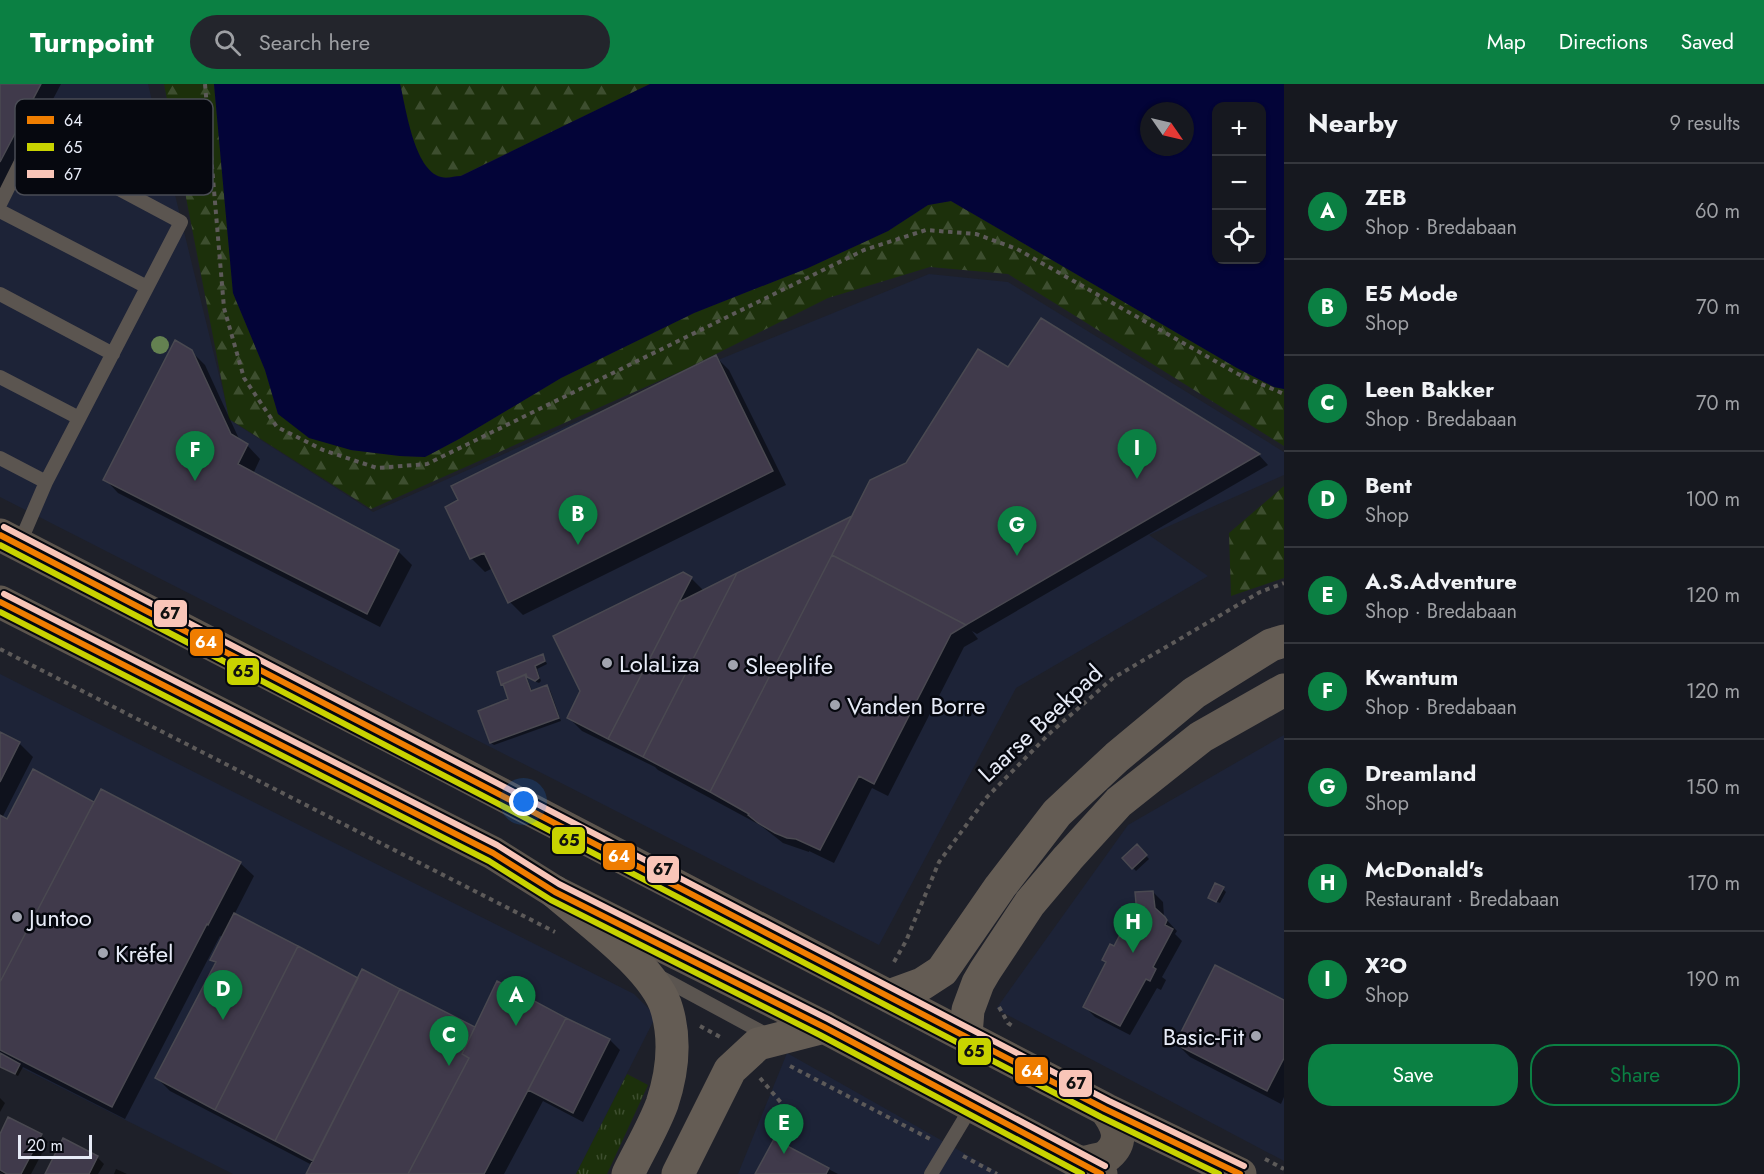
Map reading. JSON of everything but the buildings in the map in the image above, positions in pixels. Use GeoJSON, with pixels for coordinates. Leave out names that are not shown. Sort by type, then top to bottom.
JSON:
{"type":"FeatureCollection","features":[{"type":"Feature","properties":{"kind":"highway"},"geometry":{"type":"LineString","coordinates":[[889,996],[922,984],[942,971],[1000,887],[1057,813],[1117,757],[1194,693],[1271,645],[1284,641]]}},
{"type":"Feature","properties":{"kind":"highway"},"geometry":{"type":"LineString","coordinates":[[966,1035],[968,1010],[978,983],[1030,903],[1119,801],[1201,737],[1284,690]]}},
{"type":"Feature","properties":{"kind":"highway"},"geometry":{"type":"LineString","coordinates":[[555,892],[637,963],[654,985],[667,1008],[673,1043],[670,1074],[661,1105],[628,1174]]}},
{"type":"Feature","properties":{"kind":"highway"},"geometry":{"type":"LineString","coordinates":[[678,1174],[730,1070],[824,1027]]}},
{"type":"Feature","properties":{"kind":"main road"},"geometry":{"type":"LineString","coordinates":[[9,540],[1105,1109],[1251,1166]]}},
{"type":"Feature","properties":{"kind":"main road"},"geometry":{"type":"LineString","coordinates":[[0,602],[482,848],[555,892],[824,1027],[1091,1169],[1114,1147],[1118,1134],[1115,1122],[1105,1109]]}},
{"type":"Feature","properties":{"kind":"lane"},"geometry":{"type":"LineString","coordinates":[[0,204],[15,174]]}},
{"type":"Feature","properties":{"kind":"lane"},"geometry":{"type":"LineString","coordinates":[[9,540],[46,482],[181,222],[130,195]]}},
{"type":"Feature","properties":{"kind":"lane"},"geometry":{"type":"LineString","coordinates":[[0,211],[147,287]]}},
{"type":"Feature","properties":{"kind":"lane"},"geometry":{"type":"LineString","coordinates":[[0,294],[113,354]]}},
{"type":"Feature","properties":{"kind":"lane"},"geometry":{"type":"LineString","coordinates":[[0,377],[79,418]]}},
{"type":"Feature","properties":{"kind":"lane"},"geometry":{"type":"LineString","coordinates":[[0,458],[46,482]]}},
{"type":"Feature","properties":{"kind":"lane"},"geometry":{"type":"LineString","coordinates":[[637,963],[690,994],[760,1055]]}},
{"type":"Feature","properties":{"kind":"lane"},"geometry":{"type":"LineString","coordinates":[[931,1174],[972,1106]]}},
{"type":"Feature","properties":{"kind":"path"},"geometry":{"type":"LineString","coordinates":[[205,84],[206,99]]}},
{"type":"Feature","properties":{"kind":"path"},"geometry":{"type":"LineString","coordinates":[[213,178],[224,308],[244,378],[277,427],[323,450],[377,468],[427,464],[864,250],[926,230],[976,234],[1017,249],[1238,374],[1284,394]]}},
{"type":"Feature","properties":{"kind":"path","name":"Laarse Beekpad"},"geometry":{"type":"LineString","coordinates":[[902,964],[894,962],[906,941],[939,862],[987,797],[1050,733],[1113,678],[1260,592],[1284,583]]}},
{"type":"Feature","properties":{"kind":"path"},"geometry":{"type":"LineString","coordinates":[[0,649],[563,936]]}},
{"type":"Feature","properties":{"kind":"path"},"geometry":{"type":"LineString","coordinates":[[978,983],[991,992],[1008,1023],[1021,1032]]}},
{"type":"Feature","properties":{"kind":"path"},"geometry":{"type":"LineString","coordinates":[[667,1008],[760,1055],[795,1067],[998,1174]]}},
{"type":"Feature","properties":{"kind":"path"},"geometry":{"type":"LineString","coordinates":[[760,1055],[783,1105]]}},
{"type":"Feature","properties":{"kind":"path"},"geometry":{"type":"LineString","coordinates":[[1251,1166],[1284,1169]]}},
{"type":"Feature","properties":{"kind":"shaded area"},"geometry":{"type":"Polygon","coordinates":[[[0,84],[148,84],[152,99],[15,99],[15,195],[175,195],[230,420],[373,512],[686,373],[929,274],[1008,282],[1284,452],[1284,475],[1149,535],[1208,576],[1016,688],[879,945],[0,497],[0,84]]]}},
{"type":"Feature","properties":{"kind":"shaded area"},"geometry":{"type":"Polygon","coordinates":[[[214,84],[400,84],[408,122],[418,151],[432,172],[446,178],[461,176],[650,84],[1284,84],[1284,389],[1274,387],[1237,368],[951,201],[928,205],[888,231],[808,268],[694,313],[561,378],[425,457],[351,450],[309,438],[278,414],[265,370],[233,293],[214,84]]]}},
{"type":"Feature","properties":{"kind":"shaded area"},"geometry":{"type":"Polygon","coordinates":[[[0,674],[634,994],[656,1016],[576,1174],[233,1174],[0,1057],[0,674]]]}},
{"type":"Feature","properties":{"kind":"shaded area"},"geometry":{"type":"Polygon","coordinates":[[[1284,735],[1284,1161],[996,1009],[1128,825],[1284,735]]]}},
{"type":"Feature","properties":{"kind":"shaded area"},"geometry":{"type":"Polygon","coordinates":[[[787,1053],[1001,1174],[738,1174],[787,1053]]]}},
{"type":"Feature","properties":{"kind":"green space"},"geometry":{"type":"Polygon","coordinates":[[[164,84],[214,84],[233,293],[265,370],[278,414],[351,450],[425,457],[561,378],[694,313],[808,268],[888,231],[928,205],[951,201],[1237,368],[1274,387],[1284,389],[1284,446],[1008,274],[930,267],[828,298],[686,369],[371,509],[229,419],[186,195],[213,195],[213,99],[167,99],[164,84]]]}},
{"type":"Feature","properties":{"kind":"green space"},"geometry":{"type":"Polygon","coordinates":[[[400,84],[650,84],[460,176],[446,178],[431,172],[417,151],[400,84]]]}},
{"type":"Feature","properties":{"kind":"green space"},"geometry":{"type":"Polygon","coordinates":[[[1284,486],[1284,578],[1231,596],[1229,533],[1284,486]]]}},
{"type":"Feature","properties":{"kind":"green space"},"geometry":{"type":"Polygon","coordinates":[[[627,1074],[648,1085],[607,1174],[576,1174],[627,1074]]]}},
{"type":"Feature","properties":{"kind":"transit line","name":"67"},"geometry":{"type":"LineString","coordinates":[[4,527],[1109,1101],[1244,1166]]}},
{"type":"Feature","properties":{"kind":"transit line","name":"64"},"geometry":{"type":"LineString","coordinates":[[0,535],[1105,1109],[1240,1174]]}},
{"type":"Feature","properties":{"kind":"transit line","name":"65"},"geometry":{"type":"LineString","coordinates":[[0,545],[1101,1117],[1219,1174]]}},
{"type":"Feature","properties":{"kind":"transit line","name":"67"},"geometry":{"type":"LineString","coordinates":[[4,594],[497,845],[559,884],[828,1019],[1105,1166]]}},
{"type":"Feature","properties":{"kind":"transit line","name":"64"},"geometry":{"type":"LineString","coordinates":[[0,602],[493,853],[555,892],[824,1027],[1101,1174]]}},
{"type":"Feature","properties":{"kind":"transit line","name":"65"},"geometry":{"type":"LineString","coordinates":[[0,612],[489,861],[551,900],[820,1035],[1082,1174]]}},
{"type":"Feature","properties":{"kind":"place","name":"X²O"},"geometry":{"type":"Point","coordinates":[1137,479]}},
{"type":"Feature","properties":{"kind":"place","name":"Kwantum"},"geometry":{"type":"Point","coordinates":[195,481]}},
{"type":"Feature","properties":{"kind":"place","name":"E5 Mode"},"geometry":{"type":"Point","coordinates":[578,545]}},
{"type":"Feature","properties":{"kind":"place","name":"Dreamland"},"geometry":{"type":"Point","coordinates":[1017,556]}},
{"type":"Feature","properties":{"kind":"place","name":"LolaLiza"},"geometry":{"type":"Point","coordinates":[607,663]}},
{"type":"Feature","properties":{"kind":"place","name":"Sleeplife"},"geometry":{"type":"Point","coordinates":[733,665]}},
{"type":"Feature","properties":{"kind":"place","name":"Vanden Borre"},"geometry":{"type":"Point","coordinates":[835,705]}},
{"type":"Feature","properties":{"kind":"place","name":"Juntoo"},"geometry":{"type":"Point","coordinates":[17,917]}},
{"type":"Feature","properties":{"kind":"place","name":"Krëfel"},"geometry":{"type":"Point","coordinates":[103,953]}},
{"type":"Feature","properties":{"kind":"place","name":"McDonald's"},"geometry":{"type":"Point","coordinates":[1133,953]}},
{"type":"Feature","properties":{"kind":"place","name":"Bent"},"geometry":{"type":"Point","coordinates":[223,1020]}},
{"type":"Feature","properties":{"kind":"place","name":"ZEB"},"geometry":{"type":"Point","coordinates":[516,1026]}},
{"type":"Feature","properties":{"kind":"place","name":"Basic-Fit"},"geometry":{"type":"Point","coordinates":[1256,1036]}},
{"type":"Feature","properties":{"kind":"place","name":"Leen Bakker"},"geometry":{"type":"Point","coordinates":[449,1066]}},
{"type":"Feature","properties":{"kind":"place","name":"A.S.Adventure"},"geometry":{"type":"Point","coordinates":[784,1154]}}]}
